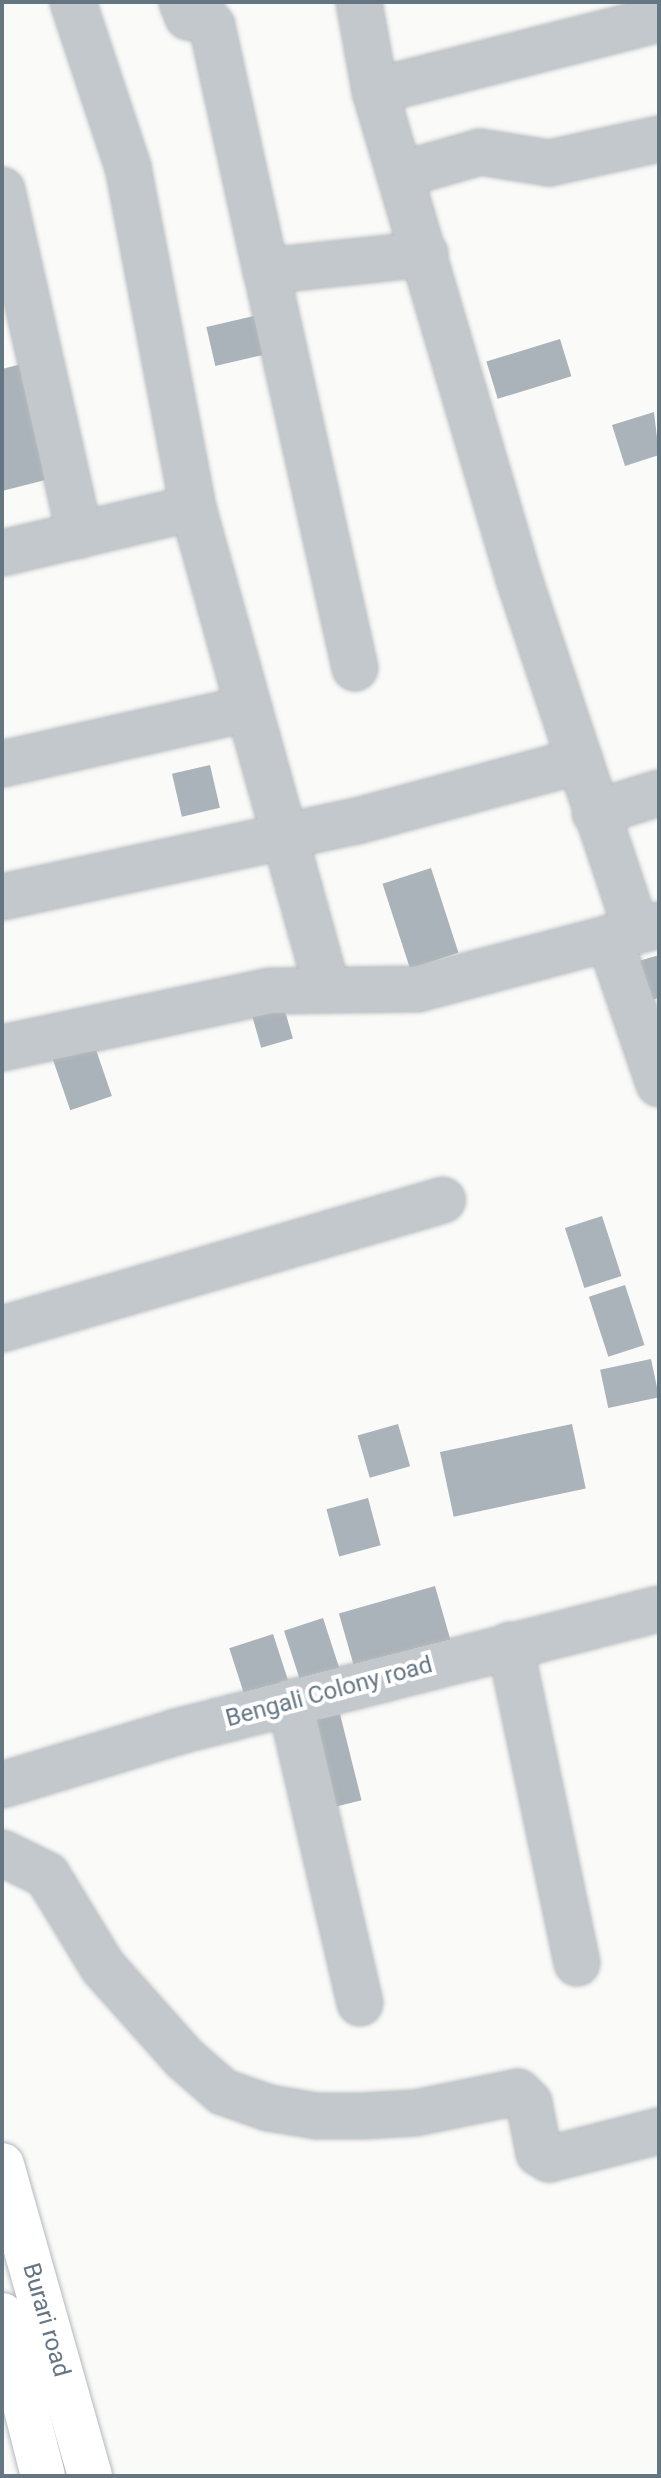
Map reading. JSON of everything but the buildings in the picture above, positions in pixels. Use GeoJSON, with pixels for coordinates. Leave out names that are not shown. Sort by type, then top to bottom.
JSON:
{"type":"FeatureCollection","features":[{"type":"Feature","properties":{"kind":"main road","name":"Burari road"},"geometry":{"type":"LineString","coordinates":[[2,2165],[90,2476]]}},
{"type":"Feature","properties":{"kind":"main road","name":"Burari road"},"geometry":{"type":"LineString","coordinates":[[2,2315],[43,2476]]}},
{"type":"Feature","properties":{"kind":"street"},"geometry":{"type":"LineString","coordinates":[[73,2],[135,198],[193,508],[327,987]]}},
{"type":"Feature","properties":{"kind":"street"},"geometry":{"type":"LineString","coordinates":[[182,2],[188,17],[207,20],[212,26],[355,668]]}},
{"type":"Feature","properties":{"kind":"street"},"geometry":{"type":"LineString","coordinates":[[359,2],[375,91],[403,174],[519,579],[635,931],[659,1084]]}},
{"type":"Feature","properties":{"kind":"street"},"geometry":{"type":"LineString","coordinates":[[375,91],[659,19]]}},
{"type":"Feature","properties":{"kind":"street"},"geometry":{"type":"LineString","coordinates":[[403,174],[480,152],[549,163],[659,139]]}},
{"type":"Feature","properties":{"kind":"street"},"geometry":{"type":"LineString","coordinates":[[2,190],[80,535]]}},
{"type":"Feature","properties":{"kind":"street"},"geometry":{"type":"LineString","coordinates":[[266,271],[425,254]]}},
{"type":"Feature","properties":{"kind":"street"},"geometry":{"type":"LineString","coordinates":[[2,553],[193,508]]}},
{"type":"Feature","properties":{"kind":"street"},"geometry":{"type":"LineString","coordinates":[[2,764],[247,709]]}},
{"type":"Feature","properties":{"kind":"street"},"geometry":{"type":"LineString","coordinates":[[2,897],[285,833],[385,814],[580,761]]}},
{"type":"Feature","properties":{"kind":"street"},"geometry":{"type":"LineString","coordinates":[[595,813],[659,793]]}},
{"type":"Feature","properties":{"kind":"street"},"geometry":{"type":"LineString","coordinates":[[2,1048],[270,991],[327,987],[417,989],[635,931]]}},
{"type":"Feature","properties":{"kind":"street"},"geometry":{"type":"LineString","coordinates":[[2,1329],[442,1200]]}},
{"type":"Feature","properties":{"kind":"street","name":"Bengali Colony road"},"geometry":{"type":"LineString","coordinates":[[2,1785],[290,1702],[659,1609]]}},
{"type":"Feature","properties":{"kind":"street"},"geometry":{"type":"LineString","coordinates":[[510,1645],[577,1963]]}},
{"type":"Feature","properties":{"kind":"street"},"geometry":{"type":"LineString","coordinates":[[290,1702],[360,2003]]}},
{"type":"Feature","properties":{"kind":"street"},"geometry":{"type":"LineString","coordinates":[[2,1853],[47,1875],[103,1967],[184,2058],[223,2092],[269,2108],[332,2116],[415,2113],[518,2092],[529,2103],[539,2153],[549,2159],[659,2131]]}}]}
